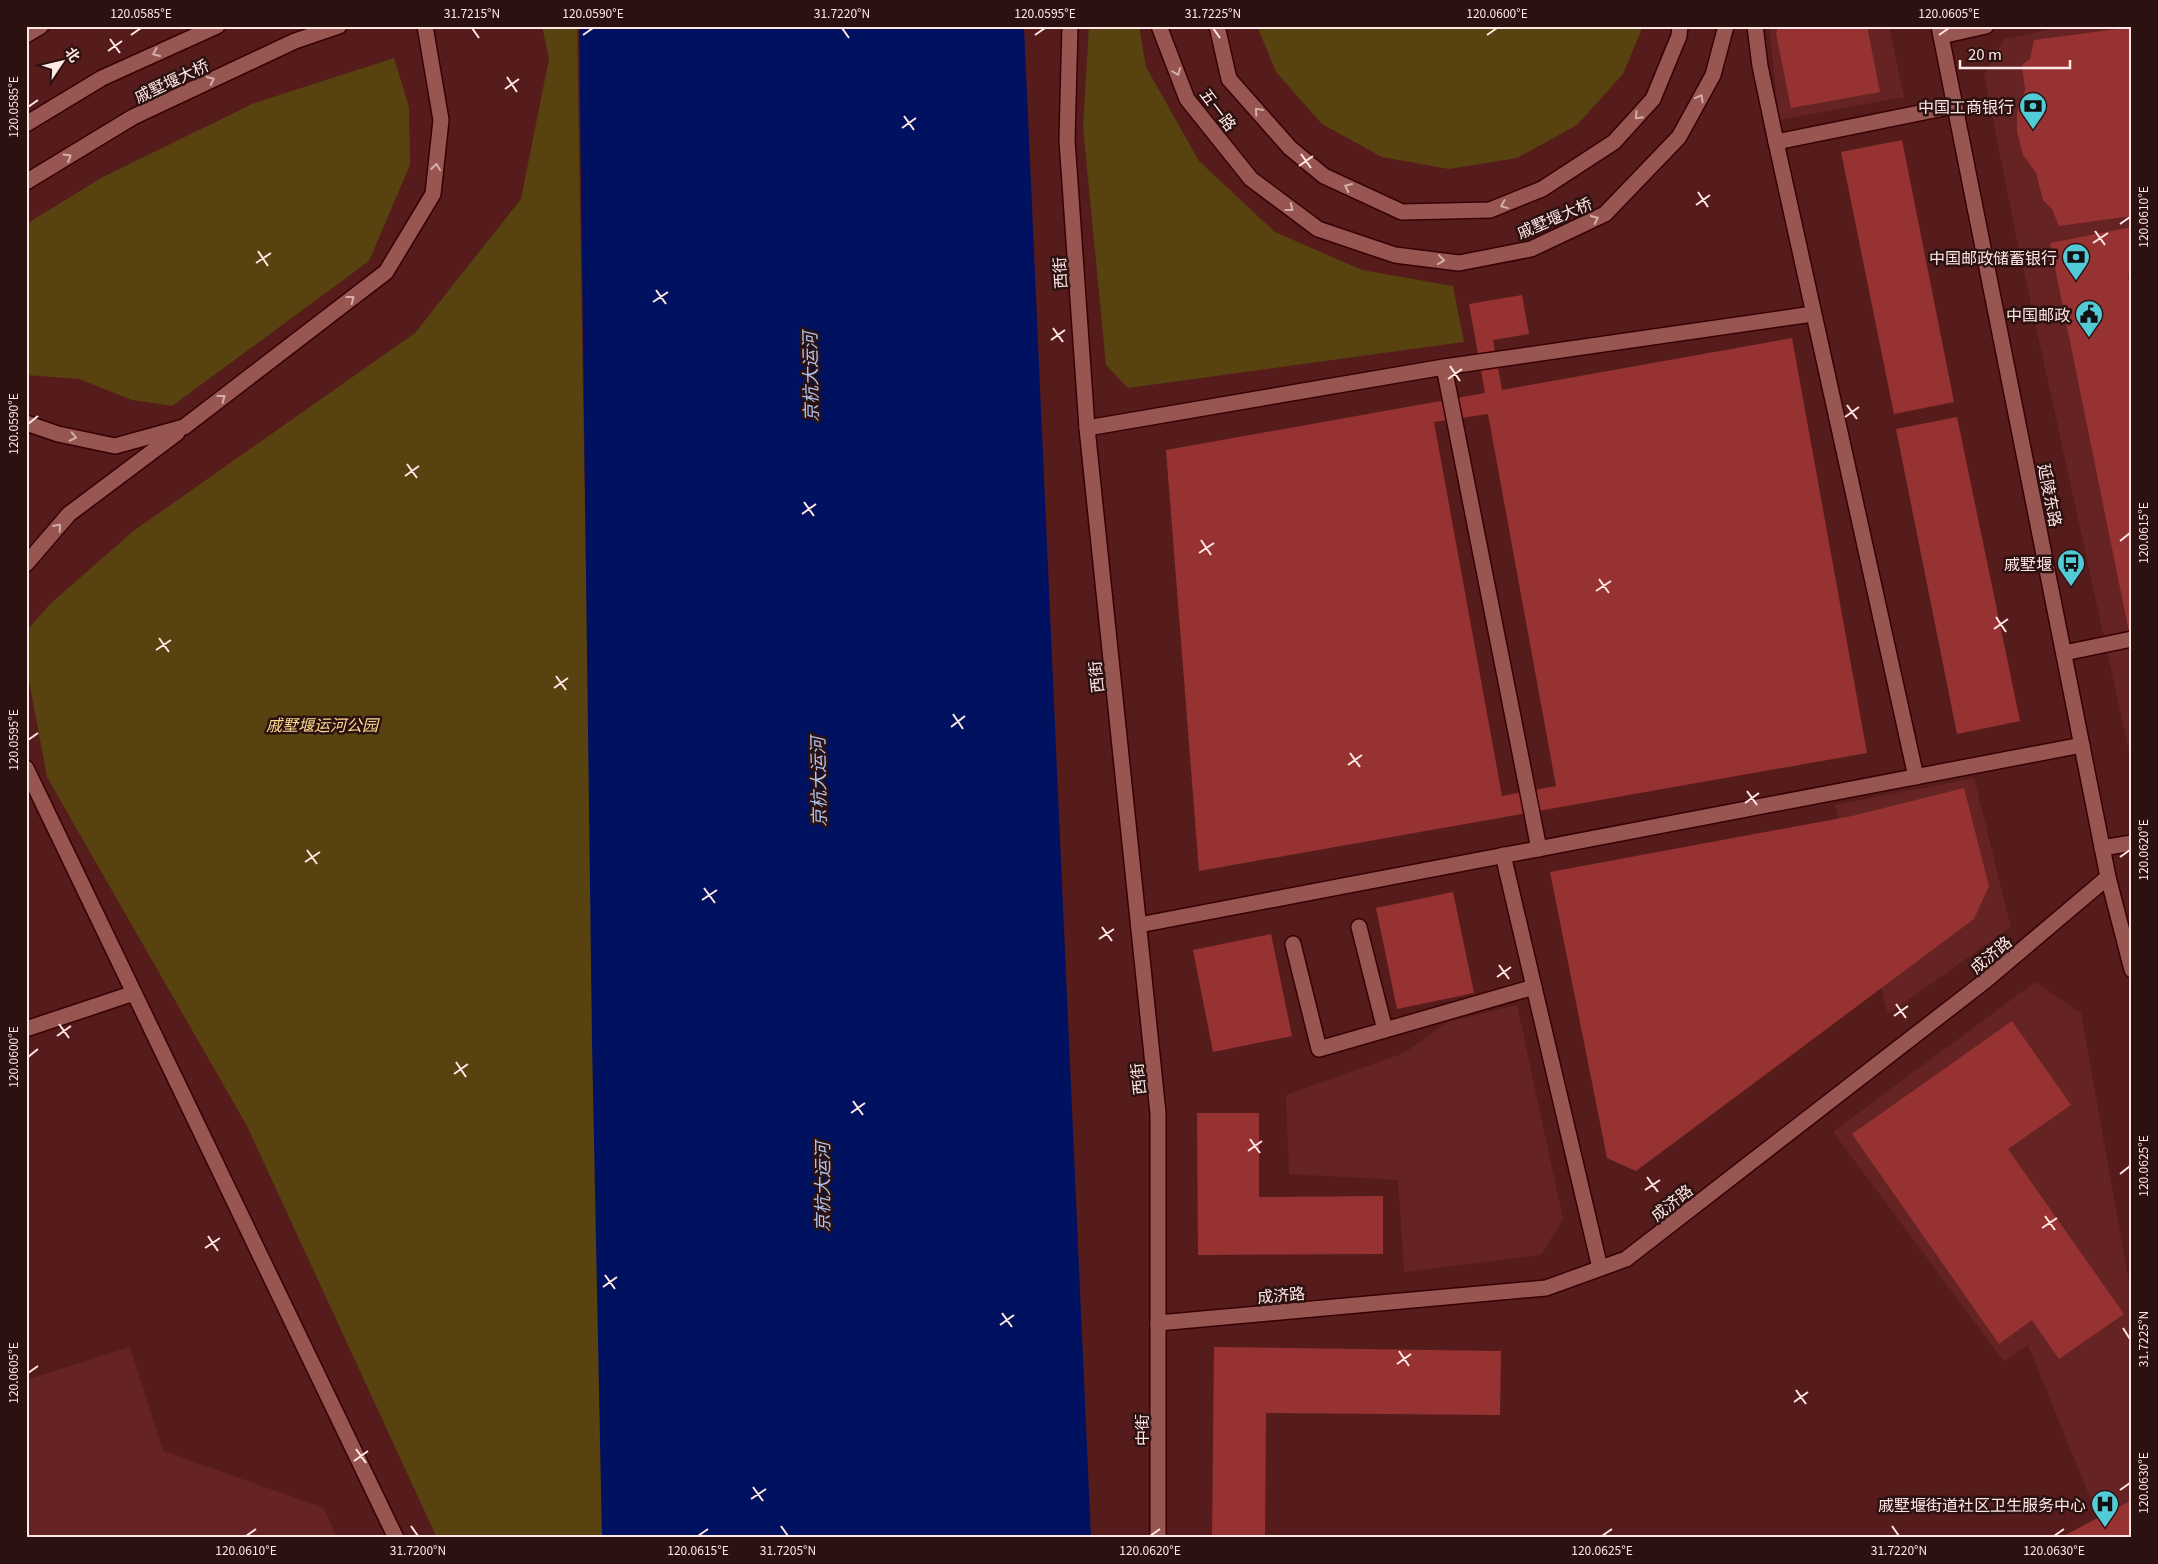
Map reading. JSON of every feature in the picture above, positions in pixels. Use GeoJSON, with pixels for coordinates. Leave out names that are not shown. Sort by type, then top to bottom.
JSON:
{"type":"FeatureCollection","features":[{"type":"Feature","properties":{"kind":"street"},"geometry":{"type":"LineString","coordinates":[[26,35],[41,26]]}},
{"type":"Feature","properties":{"kind":"street","name":"戚墅堰大桥"},"geometry":{"type":"LineString","coordinates":[[26,124],[102,78],[217,26]]}},
{"type":"Feature","properties":{"kind":"street","name":"戚墅堰大桥"},"geometry":{"type":"LineString","coordinates":[[26,182],[133,117],[295,40],[339,26]]}},
{"type":"Feature","properties":{"kind":"street"},"geometry":{"type":"LineString","coordinates":[[26,564],[69,514],[386,272],[433,194],[441,120],[424,26]]}},
{"type":"Feature","properties":{"kind":"street","name":"西街"},"geometry":{"type":"LineString","coordinates":[[1070,26],[1067,140],[1087,428],[1158,1113],[1158,1323]]}},
{"type":"Feature","properties":{"kind":"street","name":"五一路"},"geometry":{"type":"LineString","coordinates":[[1159,26],[1187,99],[1251,179]]}},
{"type":"Feature","properties":{"kind":"street","name":"五一路"},"geometry":{"type":"LineString","coordinates":[[1218,26],[1229,78],[1290,148]]}},
{"type":"Feature","properties":{"kind":"street","name":"戚墅堰大桥"},"geometry":{"type":"LineString","coordinates":[[1290,148],[1324,176],[1402,212],[1490,210],[1542,189],[1614,142],[1653,99],[1679,36],[1680,26]]}},
{"type":"Feature","properties":{"kind":"street","name":"戚墅堰大桥"},"geometry":{"type":"LineString","coordinates":[[1251,179],[1318,229],[1395,255],[1459,263],[1531,250],[1606,214],[1679,138],[1713,75],[1726,26]]}},
{"type":"Feature","properties":{"kind":"street"},"geometry":{"type":"LineString","coordinates":[[1755,26],[1760,66],[1776,142],[1916,776]]}},
{"type":"Feature","properties":{"kind":"street"},"geometry":{"type":"LineString","coordinates":[[1940,31],[1986,26]]}},
{"type":"Feature","properties":{"kind":"street","name":"延陵东路"},"geometry":{"type":"LineString","coordinates":[[1940,31],[2102,848],[2132,970]]}},
{"type":"Feature","properties":{"kind":"street"},"geometry":{"type":"LineString","coordinates":[[1776,142],[1954,106]]}},
{"type":"Feature","properties":{"kind":"street"},"geometry":{"type":"LineString","coordinates":[[1087,428],[1444,367],[1814,314]]}},
{"type":"Feature","properties":{"kind":"street"},"geometry":{"type":"LineString","coordinates":[[1444,367],[1539,849]]}},
{"type":"Feature","properties":{"kind":"street"},"geometry":{"type":"LineString","coordinates":[[26,423],[58,434],[115,446],[184,427]]}},
{"type":"Feature","properties":{"kind":"street"},"geometry":{"type":"LineString","coordinates":[[2064,653],[2132,638]]}},
{"type":"Feature","properties":{"kind":"street"},"geometry":{"type":"LineString","coordinates":[[1138,926],[2082,745]]}},
{"type":"Feature","properties":{"kind":"street"},"geometry":{"type":"LineString","coordinates":[[26,768],[396,1538]]}},
{"type":"Feature","properties":{"kind":"street"},"geometry":{"type":"LineString","coordinates":[[2102,848],[2132,843]]}},
{"type":"Feature","properties":{"kind":"street"},"geometry":{"type":"LineString","coordinates":[[1503,855],[1600,1268]]}},
{"type":"Feature","properties":{"kind":"street","name":"成济路"},"geometry":{"type":"LineString","coordinates":[[1158,1323],[1546,1288],[1626,1259],[1985,981],[2108,877]]}},
{"type":"Feature","properties":{"kind":"street"},"geometry":{"type":"LineString","coordinates":[[1359,927],[1384,1030]]}},
{"type":"Feature","properties":{"kind":"street"},"geometry":{"type":"LineString","coordinates":[[1293,944],[1319,1049],[1534,987]]}},
{"type":"Feature","properties":{"kind":"street"},"geometry":{"type":"LineString","coordinates":[[26,1029],[134,993]]}},
{"type":"Feature","properties":{"kind":"street","name":"中街"},"geometry":{"type":"LineString","coordinates":[[1158,1323],[1158,1538]]}},
{"type":"Feature","properties":{"kind":"shaded area"},"geometry":{"type":"Polygon","coordinates":[[[1769,26],[1889,26],[1904,97],[1779,120],[1769,26]]]}},
{"type":"Feature","properties":{"kind":"shaded area"},"geometry":{"type":"Polygon","coordinates":[[[2066,26],[2132,26],[2132,765],[2017,240],[1984,75],[2004,39],[2066,26]]]}},
{"type":"Feature","properties":{"kind":"shaded area"},"geometry":{"type":"Polygon","coordinates":[[[1974,778],[2011,927],[1888,1014],[1835,805],[1974,778]]]}},
{"type":"Feature","properties":{"kind":"shaded area"},"geometry":{"type":"Polygon","coordinates":[[[2035,982],[2081,1013],[2132,1299],[2132,1538],[2060,1538],[2098,1517],[2028,1345],[2004,1361],[1833,1132],[2035,982]]]}},
{"type":"Feature","properties":{"kind":"shaded area"},"geometry":{"type":"Polygon","coordinates":[[[1517,1005],[1563,1219],[1541,1255],[1404,1272],[1398,1180],[1289,1174],[1286,1095],[1404,1053],[1448,1022],[1517,1005]]]}},
{"type":"Feature","properties":{"kind":"shaded area"},"geometry":{"type":"Polygon","coordinates":[[[130,1347],[163,1451],[324,1508],[337,1538],[26,1538],[26,1380],[130,1347]]]}},
{"type":"Feature","properties":{"kind":"green space","name":"戚墅堰运河公园"},"geometry":{"type":"Polygon","coordinates":[[[542,26],[577,26],[602,1538],[437,1538],[247,1126],[47,777],[26,665],[26,632],[49,605],[132,532],[415,333],[521,199],[549,59],[542,26]]]}},
{"type":"Feature","properties":{"kind":"green space"},"geometry":{"type":"Polygon","coordinates":[[[1089,26],[1139,26],[1146,67],[1199,161],[1275,232],[1362,270],[1453,286],[1464,342],[1128,388],[1106,365],[1083,127],[1089,26]]]}},
{"type":"Feature","properties":{"kind":"green space"},"geometry":{"type":"Polygon","coordinates":[[[1257,26],[1643,26],[1623,74],[1577,125],[1517,158],[1449,169],[1382,157],[1322,124],[1276,72],[1257,26]]]}},
{"type":"Feature","properties":{"kind":"green space"},"geometry":{"type":"Polygon","coordinates":[[[394,58],[409,107],[410,165],[369,261],[172,406],[132,400],[79,379],[26,375],[26,224],[103,177],[252,104],[394,58]]]}},
{"type":"Feature","properties":{"kind":"water","name":"京杭大运河"},"geometry":{"type":"Polygon","coordinates":[[[579,26],[1024,26],[1091,1538],[602,1538],[592,1041],[579,26]]]}},
{"type":"Feature","properties":{"kind":"building"},"geometry":{"type":"Polygon","coordinates":[[[1779,26],[1867,26],[1880,92],[1791,108],[1776,33],[1779,26]]]}},
{"type":"Feature","properties":{"kind":"building"},"geometry":{"type":"Polygon","coordinates":[[[2132,27],[2132,216],[2059,226],[2052,209],[2043,200],[2036,173],[2023,155],[2017,131],[2017,113],[2025,90],[2022,65],[2030,59],[2034,40],[2132,27]]]}},
{"type":"Feature","properties":{"kind":"building"},"geometry":{"type":"Polygon","coordinates":[[[1902,140],[1954,402],[1894,414],[1841,152],[1902,140]]]}},
{"type":"Feature","properties":{"kind":"building"},"geometry":{"type":"Polygon","coordinates":[[[2132,227],[2132,275],[2128,276],[2132,292],[2132,631],[2129,632],[2050,243],[2132,227]]]}},
{"type":"Feature","properties":{"kind":"building"},"geometry":{"type":"Polygon","coordinates":[[[1522,295],[1529,334],[1493,340],[1502,390],[1792,338],[1867,753],[1199,871],[1166,450],[1485,393],[1469,304],[1522,295]],[[1488,414],[1434,422],[1502,796],[1556,786],[1488,414]]]}},
{"type":"Feature","properties":{"kind":"building"},"geometry":{"type":"Polygon","coordinates":[[[1957,417],[2020,721],[1957,734],[1896,429],[1957,417]]]}},
{"type":"Feature","properties":{"kind":"building"},"geometry":{"type":"Polygon","coordinates":[[[1964,788],[1989,886],[1974,919],[1636,1171],[1607,1158],[1550,872],[1852,816],[1964,788]]]}},
{"type":"Feature","properties":{"kind":"building"},"geometry":{"type":"Polygon","coordinates":[[[1453,892],[1474,993],[1397,1009],[1376,908],[1453,892]]]}},
{"type":"Feature","properties":{"kind":"building"},"geometry":{"type":"Polygon","coordinates":[[[1271,934],[1292,1036],[1213,1052],[1193,950],[1271,934]]]}},
{"type":"Feature","properties":{"kind":"building"},"geometry":{"type":"Polygon","coordinates":[[[2012,1021],[2071,1105],[2008,1149],[2124,1314],[2059,1359],[2032,1320],[1999,1344],[1852,1134],[2012,1021]]]}},
{"type":"Feature","properties":{"kind":"building"},"geometry":{"type":"Polygon","coordinates":[[[1197,1113],[1259,1113],[1259,1197],[1383,1196],[1383,1254],[1198,1255],[1197,1113]]]}},
{"type":"Feature","properties":{"kind":"building"},"geometry":{"type":"Polygon","coordinates":[[[1214,1347],[1501,1351],[1500,1415],[1266,1413],[1265,1538],[1212,1538],[1214,1347]]]}},
{"type":"Feature","properties":{"kind":"building","name":"戚墅堰街道社区卫生服务中心"},"geometry":{"type":"Polygon","coordinates":[[[2132,1500],[2132,1538],[2060,1538],[2098,1518],[2132,1500]]]}},
{"type":"Feature","properties":{"kind":"place","name":"中国工商银行"},"geometry":{"type":"Point","coordinates":[2033,130]}},
{"type":"Feature","properties":{"kind":"place","name":"中国邮政储蓄银行"},"geometry":{"type":"Point","coordinates":[2076,281]}},
{"type":"Feature","properties":{"kind":"place","name":"中国邮政"},"geometry":{"type":"Point","coordinates":[2089,338]}},
{"type":"Feature","properties":{"kind":"place","name":"戚墅堰"},"geometry":{"type":"Point","coordinates":[2071,587]}},
{"type":"Feature","properties":{"kind":"place","name":"戚墅堰街道社区卫生服务中心"},"geometry":{"type":"Point","coordinates":[2105,1528]}}]}
